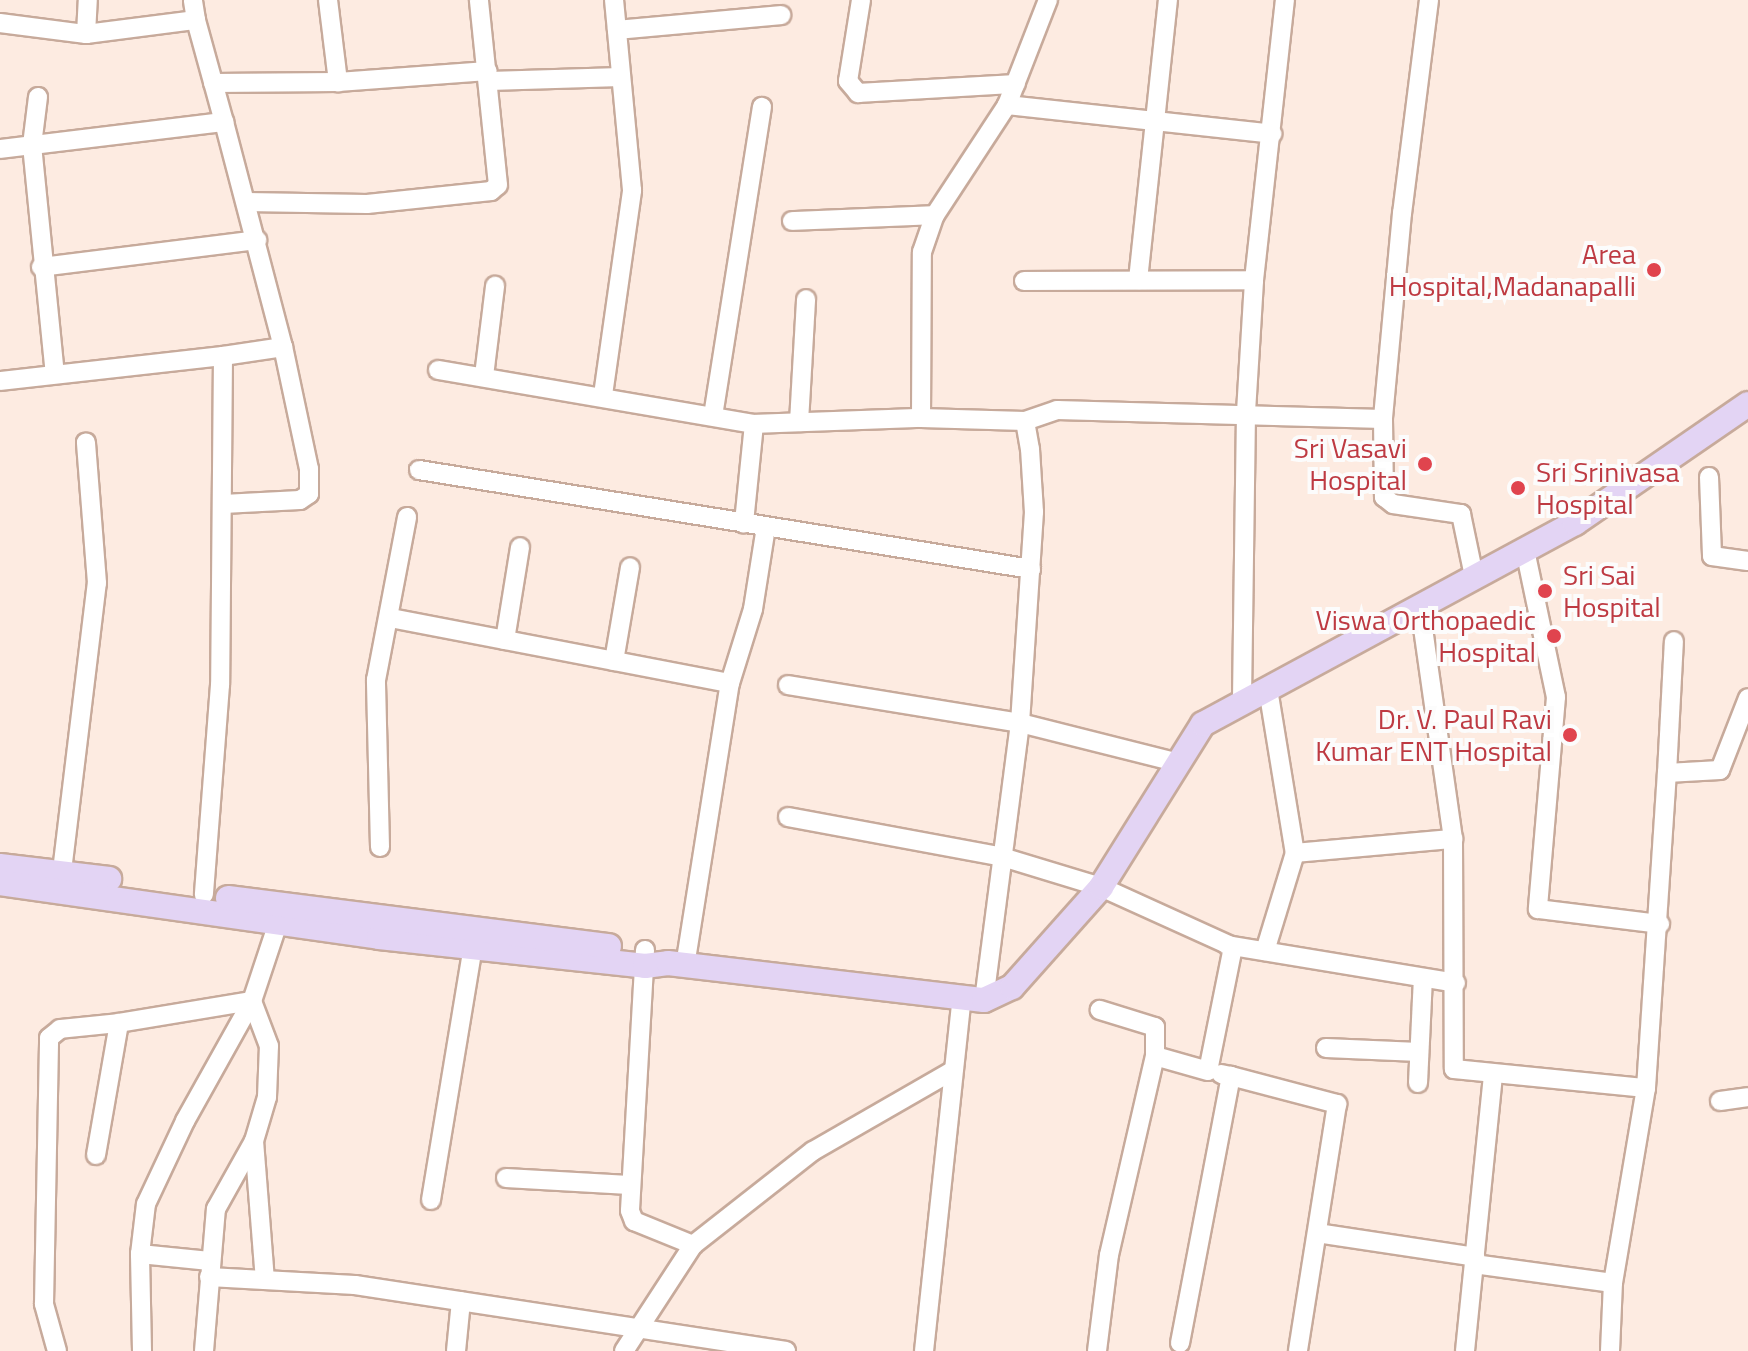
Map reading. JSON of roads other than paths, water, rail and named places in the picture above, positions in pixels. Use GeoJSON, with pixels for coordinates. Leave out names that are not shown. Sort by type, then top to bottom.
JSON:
{"type":"FeatureCollection","features":[{"type":"Feature","properties":{"kind":"main road"},"geometry":{"type":"LineString","coordinates":[[0,883],[278,923],[380,927],[973,999],[1012,987],[1101,887],[1203,724],[1242,699],[1268,689],[1575,523],[1748,404]]}},
{"type":"Feature","properties":{"kind":"main road"},"geometry":{"type":"LineString","coordinates":[[0,866],[62,871],[204,894],[473,946],[661,961]]}},
{"type":"Feature","properties":{"kind":"street"},"geometry":{"type":"LineString","coordinates":[[86,34],[88,0]]}},
{"type":"Feature","properties":{"kind":"street"},"geometry":{"type":"LineString","coordinates":[[193,0],[257,240],[309,469],[309,494],[300,500],[223,504]]}},
{"type":"Feature","properties":{"kind":"street"},"geometry":{"type":"LineString","coordinates":[[328,0],[338,82]]}},
{"type":"Feature","properties":{"kind":"street"},"geometry":{"type":"LineString","coordinates":[[246,202],[367,204],[491,191],[500,178],[479,0]]}},
{"type":"Feature","properties":{"kind":"street"},"geometry":{"type":"LineString","coordinates":[[603,395],[632,190],[614,0]]}},
{"type":"Feature","properties":{"kind":"street"},"geometry":{"type":"LineString","coordinates":[[861,0],[848,81],[858,93],[1016,84]]}},
{"type":"Feature","properties":{"kind":"street"},"geometry":{"type":"LineString","coordinates":[[921,418],[919,275],[935,215],[1007,105],[1048,0]]}},
{"type":"Feature","properties":{"kind":"street"},"geometry":{"type":"LineString","coordinates":[[1138,280],[1168,0]]}},
{"type":"Feature","properties":{"kind":"street"},"geometry":{"type":"LineString","coordinates":[[1242,699],[1246,412],[1254,280],[1285,0]]}},
{"type":"Feature","properties":{"kind":"street"},"geometry":{"type":"LineString","coordinates":[[1429,0],[1383,419],[1384,497],[1393,504],[1461,514],[1474,576]]}},
{"type":"Feature","properties":{"kind":"street"},"geometry":{"type":"LineString","coordinates":[[617,30],[781,15]]}},
{"type":"Feature","properties":{"kind":"street"},"geometry":{"type":"LineString","coordinates":[[0,23],[86,34],[196,20]]}},
{"type":"Feature","properties":{"kind":"street"},"geometry":{"type":"LineString","coordinates":[[213,83],[489,76],[621,77]]}},
{"type":"Feature","properties":{"kind":"street"},"geometry":{"type":"LineString","coordinates":[[38,97],[32,145],[41,267],[55,374]]}},
{"type":"Feature","properties":{"kind":"street"},"geometry":{"type":"LineString","coordinates":[[1007,105],[1272,134]]}},
{"type":"Feature","properties":{"kind":"street"},"geometry":{"type":"LineString","coordinates":[[713,416],[762,107]]}},
{"type":"Feature","properties":{"kind":"street"},"geometry":{"type":"LineString","coordinates":[[0,149],[224,122]]}},
{"type":"Feature","properties":{"kind":"street"},"geometry":{"type":"LineString","coordinates":[[792,221],[935,215]]}},
{"type":"Feature","properties":{"kind":"street"},"geometry":{"type":"LineString","coordinates":[[41,267],[257,240]]}},
{"type":"Feature","properties":{"kind":"street"},"geometry":{"type":"LineString","coordinates":[[1024,281],[1254,280]]}},
{"type":"Feature","properties":{"kind":"street"},"geometry":{"type":"LineString","coordinates":[[484,376],[495,286]]}},
{"type":"Feature","properties":{"kind":"street"},"geometry":{"type":"LineString","coordinates":[[799,422],[806,299]]}},
{"type":"Feature","properties":{"kind":"street"},"geometry":{"type":"LineString","coordinates":[[0,381],[283,347]]}},
{"type":"Feature","properties":{"kind":"street"},"geometry":{"type":"LineString","coordinates":[[204,894],[220,685],[223,356]]}},
{"type":"Feature","properties":{"kind":"street"},"geometry":{"type":"LineString","coordinates":[[438,370],[603,395],[754,424],[921,418],[1025,421],[1057,410],[1246,412],[1383,419]]}},
{"type":"Feature","properties":{"kind":"street"},"geometry":{"type":"LineString","coordinates":[[924,1351],[952,1071],[973,999],[1020,723],[1034,512],[1025,421]]}},
{"type":"Feature","properties":{"kind":"street"},"geometry":{"type":"LineString","coordinates":[[744,523],[754,424]]}},
{"type":"Feature","properties":{"kind":"street"},"geometry":{"type":"LineString","coordinates":[[62,871],[97,583],[86,442]]}},
{"type":"Feature","properties":{"kind":"street"},"geometry":{"type":"LineString","coordinates":[[419,470],[1031,569]]}},
{"type":"Feature","properties":{"kind":"street"},"geometry":{"type":"LineString","coordinates":[[1709,477],[1712,556],[1748,561]]}},
{"type":"Feature","properties":{"kind":"street"},"geometry":{"type":"LineString","coordinates":[[380,847],[376,680],[391,618],[407,517]]}},
{"type":"Feature","properties":{"kind":"street"},"geometry":{"type":"LineString","coordinates":[[693,1245],[634,1221],[629,1185],[661,961],[730,683],[753,609],[766,527]]}},
{"type":"Feature","properties":{"kind":"street"},"geometry":{"type":"LineString","coordinates":[[505,640],[520,547]]}},
{"type":"Feature","properties":{"kind":"street"},"geometry":{"type":"LineString","coordinates":[[1525,550],[1556,697],[1538,909],[1660,924]]}},
{"type":"Feature","properties":{"kind":"street"},"geometry":{"type":"LineString","coordinates":[[614,661],[630,567]]}},
{"type":"Feature","properties":{"kind":"street"},"geometry":{"type":"LineString","coordinates":[[1420,607],[1453,839],[1454,1069],[1493,1076],[1646,1088]]}},
{"type":"Feature","properties":{"kind":"street"},"geometry":{"type":"LineString","coordinates":[[391,618],[730,683]]}},
{"type":"Feature","properties":{"kind":"street"},"geometry":{"type":"LineString","coordinates":[[1610,1351],[1613,1283],[1646,1088],[1660,924],[1674,641]]}},
{"type":"Feature","properties":{"kind":"street"},"geometry":{"type":"LineString","coordinates":[[788,685],[1020,723],[1179,763]]}},
{"type":"Feature","properties":{"kind":"street"},"geometry":{"type":"LineString","coordinates":[[1265,951],[1295,853],[1268,689]]}},
{"type":"Feature","properties":{"kind":"street"},"geometry":{"type":"LineString","coordinates":[[1667,773],[1715,775],[1745,718],[1748,698]]}},
{"type":"Feature","properties":{"kind":"street"},"geometry":{"type":"LineString","coordinates":[[788,817],[999,856],[1101,887],[1233,947],[1208,1071]]}},
{"type":"Feature","properties":{"kind":"street"},"geometry":{"type":"LineString","coordinates":[[1295,853],[1453,839]]}},
{"type":"Feature","properties":{"kind":"street"},"geometry":{"type":"LineString","coordinates":[[142,1351],[140,1254],[146,1204],[165,1160],[252,1001],[278,923]]}},
{"type":"Feature","properties":{"kind":"street"},"geometry":{"type":"LineString","coordinates":[[1227,945],[1456,983]]}},
{"type":"Feature","properties":{"kind":"street"},"geometry":{"type":"LineString","coordinates":[[431,1200],[473,946]]}},
{"type":"Feature","properties":{"kind":"street"},"geometry":{"type":"LineString","coordinates":[[1418,1083],[1423,978]]}},
{"type":"Feature","properties":{"kind":"street"},"geometry":{"type":"LineString","coordinates":[[57,1351],[44,1304],[49,1038],[60,1029],[119,1023],[252,1001]]}},
{"type":"Feature","properties":{"kind":"street"},"geometry":{"type":"LineString","coordinates":[[204,1351],[216,1209],[254,1141],[267,1097],[269,1046],[252,1001]]}},
{"type":"Feature","properties":{"kind":"street"},"geometry":{"type":"LineString","coordinates":[[1097,1351],[1109,1255],[1155,1056],[1155,1027],[1100,1010]]}},
{"type":"Feature","properties":{"kind":"street"},"geometry":{"type":"LineString","coordinates":[[96,1155],[119,1023]]}},
{"type":"Feature","properties":{"kind":"street"},"geometry":{"type":"LineString","coordinates":[[1326,1048],[1419,1052]]}},
{"type":"Feature","properties":{"kind":"street"},"geometry":{"type":"LineString","coordinates":[[1155,1056],[1334,1099],[1338,1110],[1298,1351]]}},
{"type":"Feature","properties":{"kind":"street"},"geometry":{"type":"LineString","coordinates":[[624,1351],[693,1245],[813,1151],[952,1071]]}},
{"type":"Feature","properties":{"kind":"street"},"geometry":{"type":"LineString","coordinates":[[1180,1343],[1231,1076]]}},
{"type":"Feature","properties":{"kind":"street"},"geometry":{"type":"LineString","coordinates":[[1465,1351],[1493,1076]]}},
{"type":"Feature","properties":{"kind":"street"},"geometry":{"type":"LineString","coordinates":[[1720,1101],[1748,1097]]}},
{"type":"Feature","properties":{"kind":"street"},"geometry":{"type":"LineString","coordinates":[[254,1141],[265,1280]]}},
{"type":"Feature","properties":{"kind":"street"},"geometry":{"type":"LineString","coordinates":[[506,1178],[629,1185]]}},
{"type":"Feature","properties":{"kind":"street"},"geometry":{"type":"LineString","coordinates":[[1317,1233],[1613,1283]]}},
{"type":"Feature","properties":{"kind":"street"},"geometry":{"type":"LineString","coordinates":[[140,1254],[265,1280],[355,1285],[786,1351]]}},
{"type":"Feature","properties":{"kind":"street"},"geometry":{"type":"LineString","coordinates":[[456,1351],[461,1301]]}},
{"type":"Feature","properties":{"kind":"place","name":"Area Hospital,Madanapalli"},"geometry":{"type":"Point","coordinates":[1654,270]}},
{"type":"Feature","properties":{"kind":"place","name":"Sri Vasavi Hospital"},"geometry":{"type":"Point","coordinates":[1425,464]}},
{"type":"Feature","properties":{"kind":"place","name":"Sri Srinivasa Hospital"},"geometry":{"type":"Point","coordinates":[1518,488]}},
{"type":"Feature","properties":{"kind":"place","name":"Sri Sai Hospital"},"geometry":{"type":"Point","coordinates":[1545,591]}},
{"type":"Feature","properties":{"kind":"place","name":"Viswa Orthopaedic Hospital"},"geometry":{"type":"Point","coordinates":[1554,636]}},
{"type":"Feature","properties":{"kind":"place","name":"Dr. V. Paul Ravi Kumar ENT Hospital"},"geometry":{"type":"Point","coordinates":[1570,735]}}]}
